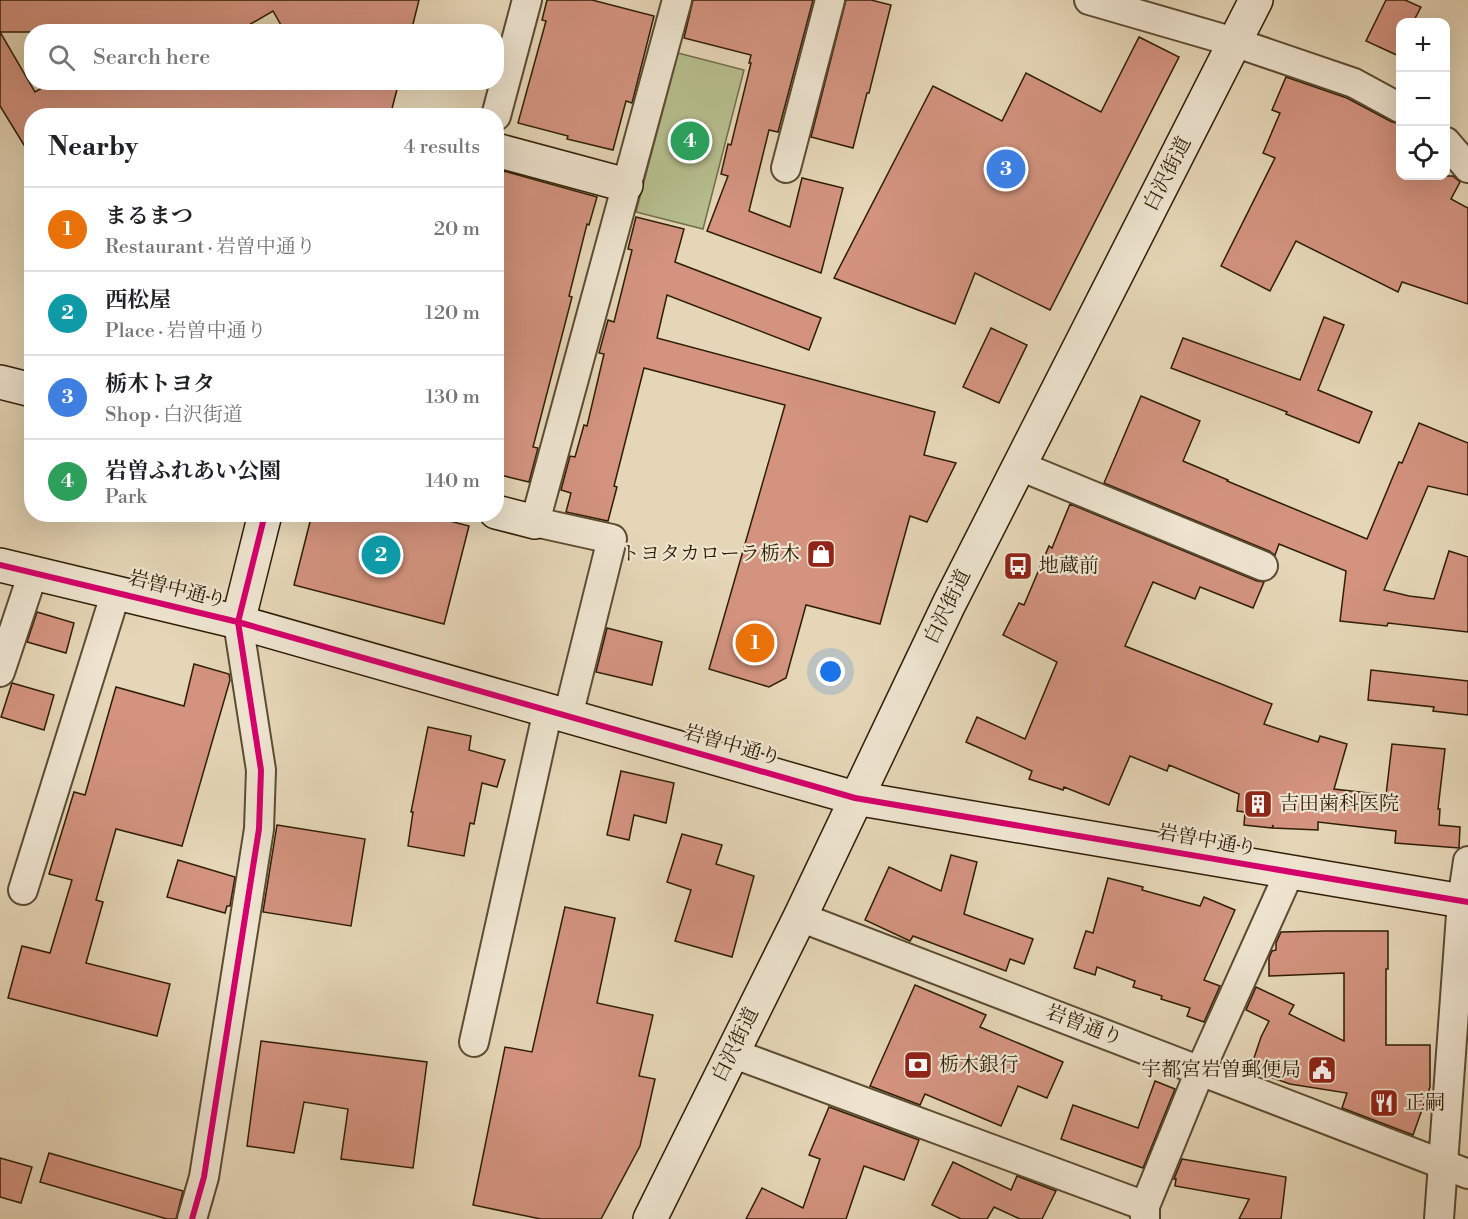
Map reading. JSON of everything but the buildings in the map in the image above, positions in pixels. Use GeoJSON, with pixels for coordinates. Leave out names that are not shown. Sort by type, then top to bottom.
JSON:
{"type":"FeatureCollection","features":[{"type":"Feature","properties":{"kind":"street"},"geometry":{"type":"LineString","coordinates":[[504,86],[527,0]]}},
{"type":"Feature","properties":{"kind":"street"},"geometry":{"type":"LineString","coordinates":[[536,522],[676,0]]}},
{"type":"Feature","properties":{"kind":"street"},"geometry":{"type":"LineString","coordinates":[[786,168],[830,0]]}},
{"type":"Feature","properties":{"kind":"street"},"geometry":{"type":"LineString","coordinates":[[1089,0],[1234,42],[1354,83],[1396,105]]}},
{"type":"Feature","properties":{"kind":"street","name":"白沢街道"},"geometry":{"type":"LineString","coordinates":[[650,1219],[800,917],[949,604],[1256,0]]}},
{"type":"Feature","properties":{"kind":"street"},"geometry":{"type":"LineString","coordinates":[[498,108],[503,90]]}},
{"type":"Feature","properties":{"kind":"street"},"geometry":{"type":"LineString","coordinates":[[1450,147],[1468,168]]}},
{"type":"Feature","properties":{"kind":"street"},"geometry":{"type":"LineString","coordinates":[[504,152],[626,185]]}},
{"type":"Feature","properties":{"kind":"street"},"geometry":{"type":"LineString","coordinates":[[0,381],[24,388]]}},
{"type":"Feature","properties":{"kind":"street"},"geometry":{"type":"LineString","coordinates":[[1020,466],[1263,566]]}},
{"type":"Feature","properties":{"kind":"street"},"geometry":{"type":"LineString","coordinates":[[474,1042],[558,713],[612,539],[504,514]]}},
{"type":"Feature","properties":{"kind":"street"},"geometry":{"type":"LineString","coordinates":[[192,1219],[204,1177],[259,829],[261,770],[238,622],[263,522]]}},
{"type":"Feature","properties":{"kind":"street","name":"岩曽中通り"},"geometry":{"type":"LineString","coordinates":[[0,565],[238,622],[855,798],[1465,902]]}},
{"type":"Feature","properties":{"kind":"street"},"geometry":{"type":"LineString","coordinates":[[0,672],[33,573]]}},
{"type":"Feature","properties":{"kind":"street"},"geometry":{"type":"LineString","coordinates":[[23,890],[116,592]]}},
{"type":"Feature","properties":{"kind":"street"},"geometry":{"type":"LineString","coordinates":[[1439,1219],[1456,1170],[1468,861]]}},
{"type":"Feature","properties":{"kind":"street"},"geometry":{"type":"LineString","coordinates":[[732,1053],[1145,1212],[1200,1071],[1290,872]]}},
{"type":"Feature","properties":{"kind":"street","name":"岩曽通り"},"geometry":{"type":"LineString","coordinates":[[800,917],[1456,1170]]}},
{"type":"Feature","properties":{"kind":"green space"},"geometry":{"type":"Polygon","coordinates":[[[678,53],[744,70],[703,229],[636,212],[678,53]]]}},
{"type":"Feature","properties":{"kind":"cycle path"},"geometry":{"type":"LineString","coordinates":[[192,1219],[204,1177],[259,829],[261,770],[238,622],[263,522]]}},
{"type":"Feature","properties":{"kind":"cycle path"},"geometry":{"type":"LineString","coordinates":[[0,565],[238,622],[855,798],[1468,902]]}},
{"type":"Feature","properties":{"kind":"place","name":"岩曽ふれあい公園"},"geometry":{"type":"Point","coordinates":[690,141]}},
{"type":"Feature","properties":{"kind":"place","name":"栃木トヨタ"},"geometry":{"type":"Point","coordinates":[1006,169]}},
{"type":"Feature","properties":{"kind":"place","name":"トヨタカローラ栃木"},"geometry":{"type":"Point","coordinates":[821,554]}},
{"type":"Feature","properties":{"kind":"place","name":"西松屋"},"geometry":{"type":"Point","coordinates":[381,555]}},
{"type":"Feature","properties":{"kind":"place","name":"地蔵前"},"geometry":{"type":"Point","coordinates":[1018,566]}},
{"type":"Feature","properties":{"kind":"place","name":"まるまつ"},"geometry":{"type":"Point","coordinates":[755,643]}},
{"type":"Feature","properties":{"kind":"place","name":"吉田歯科医院"},"geometry":{"type":"Point","coordinates":[1258,804]}},
{"type":"Feature","properties":{"kind":"place","name":"栃木銀行"},"geometry":{"type":"Point","coordinates":[918,1065]}},
{"type":"Feature","properties":{"kind":"place","name":"宇都宮岩曽郵便局"},"geometry":{"type":"Point","coordinates":[1322,1070]}},
{"type":"Feature","properties":{"kind":"place","name":"正嗣"},"geometry":{"type":"Point","coordinates":[1384,1103]}}]}
